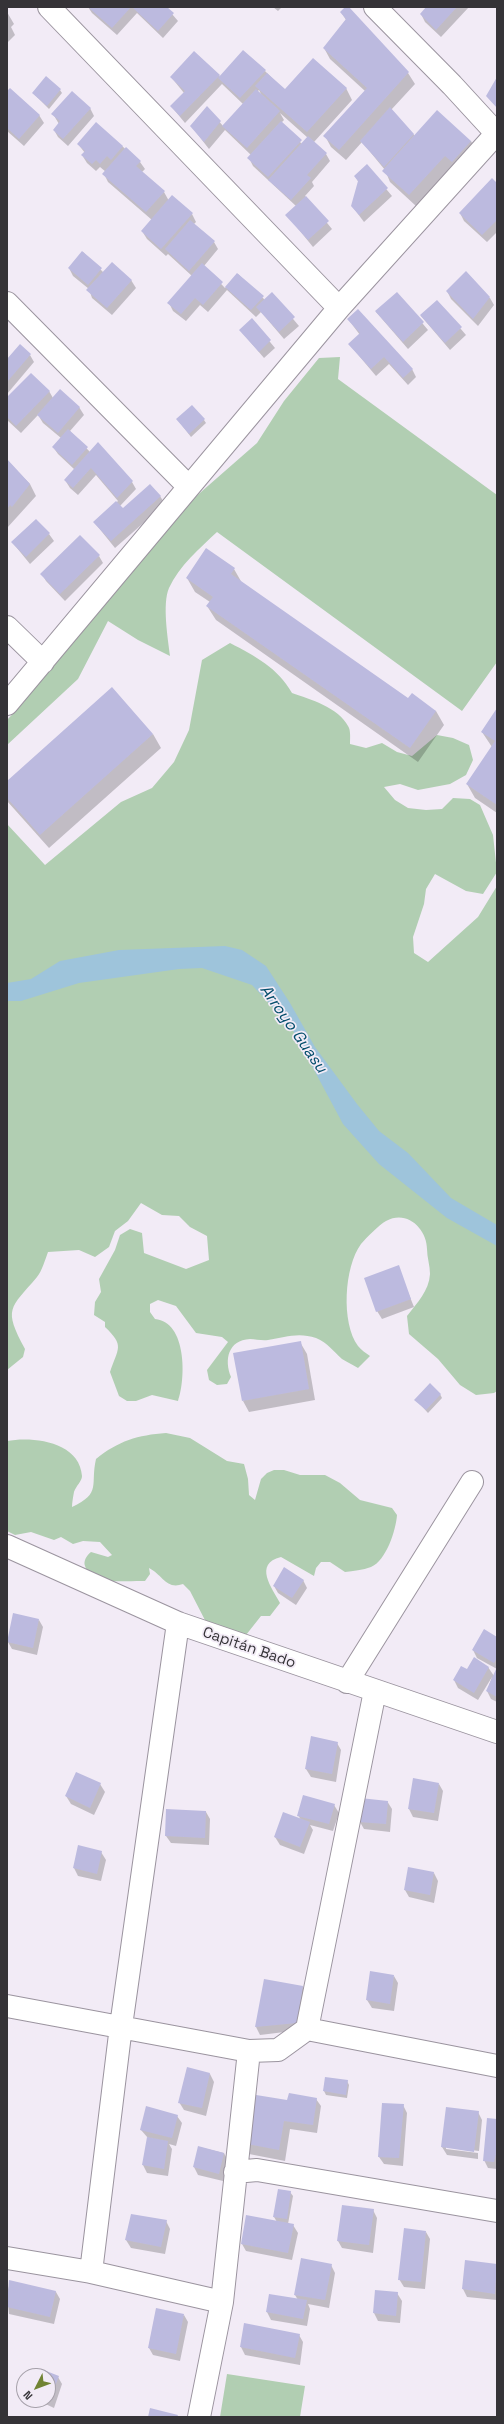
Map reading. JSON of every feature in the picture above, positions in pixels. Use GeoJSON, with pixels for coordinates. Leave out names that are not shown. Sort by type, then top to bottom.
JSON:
{"type":"FeatureCollection","features":[{"type":"Feature","properties":{"kind":"street"},"geometry":{"type":"LineString","coordinates":[[49,7],[339,308]]}},
{"type":"Feature","properties":{"kind":"street"},"geometry":{"type":"LineString","coordinates":[[7,704],[339,308],[497,134],[452,85],[375,7]]}},
{"type":"Feature","properties":{"kind":"street"},"geometry":{"type":"LineString","coordinates":[[7,303],[189,487]]}},
{"type":"Feature","properties":{"kind":"street"},"geometry":{"type":"LineString","coordinates":[[7,627],[43,662]]}},
{"type":"Feature","properties":{"kind":"street"},"geometry":{"type":"LineString","coordinates":[[347,1682],[472,1482]]}},
{"type":"Feature","properties":{"kind":"street","name":"Capitán Bado"},"geometry":{"type":"LineString","coordinates":[[7,1546],[178,1623],[497,1732]]}},
{"type":"Feature","properties":{"kind":"street"},"geometry":{"type":"LineString","coordinates":[[91,2272],[121,2026],[178,1623]]}},
{"type":"Feature","properties":{"kind":"street"},"geometry":{"type":"LineString","coordinates":[[7,2006],[249,2051],[278,2050],[307,2029],[375,1691]]}},
{"type":"Feature","properties":{"kind":"street"},"geometry":{"type":"LineString","coordinates":[[307,2029],[497,2066]]}},
{"type":"Feature","properties":{"kind":"street"},"geometry":{"type":"LineString","coordinates":[[199,2417],[222,2302],[249,2051]]}},
{"type":"Feature","properties":{"kind":"street"},"geometry":{"type":"LineString","coordinates":[[235,2172],[257,2170],[497,2211]]}},
{"type":"Feature","properties":{"kind":"street"},"geometry":{"type":"LineString","coordinates":[[7,2258],[91,2272],[222,2302]]}},
{"type":"Feature","properties":{"kind":"green space"},"geometry":{"type":"Polygon","coordinates":[[[340,357],[338,379],[497,495],[497,662],[462,711],[217,532],[178,572],[169,588],[166,612],[170,656],[138,640],[108,621],[78,679],[7,745],[7,720],[24,702],[40,671],[185,506],[257,443],[284,401],[319,358],[340,357]]]}},
{"type":"Feature","properties":{"kind":"green space"},"geometry":{"type":"Polygon","coordinates":[[[230,643],[257,658],[273,670],[280,676],[292,693],[323,705],[338,714],[349,728],[350,744],[366,748],[382,743],[397,752],[412,756],[437,735],[453,738],[469,745],[473,760],[466,775],[450,784],[418,790],[400,784],[384,787],[395,800],[408,808],[426,810],[442,809],[453,798],[470,799],[480,805],[493,835],[497,872],[483,894],[466,891],[435,874],[426,889],[424,904],[413,937],[414,953],[428,962],[478,917],[497,886],[497,1391],[494,1393],[476,1395],[460,1385],[438,1359],[409,1334],[407,1316],[425,1291],[429,1280],[430,1271],[426,1242],[424,1234],[420,1228],[408,1219],[394,1218],[380,1225],[361,1244],[355,1254],[351,1266],[347,1295],[349,1324],[358,1346],[370,1356],[358,1368],[342,1359],[324,1342],[310,1336],[292,1336],[266,1340],[250,1339],[243,1340],[232,1347],[228,1358],[231,1377],[227,1384],[217,1385],[209,1380],[207,1370],[228,1342],[222,1337],[196,1333],[176,1306],[158,1300],[150,1304],[150,1312],[155,1319],[166,1322],[173,1330],[182,1353],[183,1366],[181,1391],[178,1401],[152,1395],[136,1401],[127,1401],[119,1396],[110,1372],[118,1348],[117,1343],[105,1327],[105,1322],[94,1315],[95,1302],[101,1292],[99,1279],[115,1250],[120,1235],[130,1229],[142,1233],[144,1253],[186,1269],[209,1260],[207,1236],[190,1227],[179,1216],[162,1215],[141,1203],[128,1221],[115,1231],[109,1247],[95,1257],[79,1250],[48,1252],[39,1275],[21,1296],[13,1310],[12,1317],[14,1325],[25,1349],[23,1357],[7,1370],[7,824],[45,865],[121,802],[152,788],[174,762],[189,730],[202,660],[230,643]]]}},
{"type":"Feature","properties":{"kind":"green space"},"geometry":{"type":"Polygon","coordinates":[[[166,1433],[190,1438],[227,1461],[244,1464],[248,1479],[249,1495],[255,1500],[261,1479],[267,1473],[274,1470],[284,1470],[300,1475],[325,1475],[340,1483],[360,1500],[392,1508],[397,1515],[386,1552],[376,1564],[365,1569],[345,1572],[330,1562],[321,1562],[316,1568],[314,1576],[281,1557],[273,1560],[268,1565],[266,1571],[269,1584],[280,1603],[270,1616],[261,1616],[246,1635],[207,1624],[190,1591],[183,1584],[172,1585],[149,1568],[150,1574],[145,1581],[111,1581],[102,1580],[95,1577],[89,1573],[85,1566],[85,1560],[88,1555],[91,1552],[108,1557],[112,1555],[100,1542],[83,1541],[73,1544],[61,1537],[54,1540],[31,1532],[15,1535],[7,1531],[7,1441],[42,1441],[54,1444],[73,1455],[79,1465],[82,1476],[74,1492],[72,1507],[88,1497],[91,1493],[93,1488],[96,1459],[120,1443],[146,1435],[166,1433]]]}},
{"type":"Feature","properties":{"kind":"green space"},"geometry":{"type":"Polygon","coordinates":[[[227,2374],[305,2386],[300,2417],[220,2417],[227,2374]]]}},
{"type":"Feature","properties":{"kind":"water","name":"Arroyo Guasu"},"geometry":{"type":"Polygon","coordinates":[[[225,946],[242,950],[266,966],[290,1003],[315,1047],[379,1131],[408,1153],[451,1198],[497,1225],[497,1246],[447,1218],[379,1164],[343,1124],[291,1027],[252,985],[202,968],[179,969],[79,983],[21,1001],[7,1001],[7,983],[31,979],[60,961],[119,950],[225,946]]]}},
{"type":"Feature","properties":{"kind":"building"},"geometry":{"type":"Polygon","coordinates":[[[88,7],[131,7],[112,28],[88,7]]]}},
{"type":"Feature","properties":{"kind":"building"},"geometry":{"type":"Polygon","coordinates":[[[132,7],[167,7],[174,13],[158,31],[132,7]]]}},
{"type":"Feature","properties":{"kind":"building"},"geometry":{"type":"Polygon","coordinates":[[[345,7],[349,7],[409,72],[339,150],[323,136],[367,88],[323,48],[346,19],[340,12],[345,7]]]}},
{"type":"Feature","properties":{"kind":"building"},"geometry":{"type":"Polygon","coordinates":[[[426,7],[457,7],[436,30],[420,14],[426,7]]]}},
{"type":"Feature","properties":{"kind":"building"},"geometry":{"type":"Polygon","coordinates":[[[243,50],[266,70],[240,98],[218,78],[243,50]]]}},
{"type":"Feature","properties":{"kind":"building"},"geometry":{"type":"Polygon","coordinates":[[[194,51],[220,75],[180,116],[170,106],[185,91],[170,77],[194,51]]]}},
{"type":"Feature","properties":{"kind":"building"},"geometry":{"type":"Polygon","coordinates":[[[313,58],[347,88],[307,132],[255,86],[267,73],[285,89],[313,58]]]}},
{"type":"Feature","properties":{"kind":"building"},"geometry":{"type":"Polygon","coordinates":[[[46,76],[61,89],[47,106],[32,93],[46,76]]]}},
{"type":"Feature","properties":{"kind":"building"},"geometry":{"type":"Polygon","coordinates":[[[497,77],[497,108],[486,96],[497,77]]]}},
{"type":"Feature","properties":{"kind":"building"},"geometry":{"type":"Polygon","coordinates":[[[10,88],[40,115],[19,139],[7,128],[7,91],[10,88]]]}},
{"type":"Feature","properties":{"kind":"building"},"geometry":{"type":"Polygon","coordinates":[[[256,89],[280,111],[247,148],[222,126],[256,89]]]}},
{"type":"Feature","properties":{"kind":"building"},"geometry":{"type":"Polygon","coordinates":[[[72,91],[91,108],[63,139],[53,130],[60,121],[51,114],[72,91]]]}},
{"type":"Feature","properties":{"kind":"building"},"geometry":{"type":"Polygon","coordinates":[[[207,106],[221,121],[204,142],[190,126],[207,106]]]}},
{"type":"Feature","properties":{"kind":"building"},"geometry":{"type":"Polygon","coordinates":[[[390,107],[414,134],[384,167],[360,141],[390,107]]]}},
{"type":"Feature","properties":{"kind":"building"},"geometry":{"type":"Polygon","coordinates":[[[437,110],[471,141],[452,162],[445,156],[409,195],[382,171],[437,110]]]}},
{"type":"Feature","properties":{"kind":"building"},"geometry":{"type":"Polygon","coordinates":[[[281,121],[302,140],[268,177],[247,158],[281,121]]]}},
{"type":"Feature","properties":{"kind":"building"},"geometry":{"type":"Polygon","coordinates":[[[96,122],[123,146],[111,160],[107,156],[100,164],[96,160],[92,164],[81,155],[85,151],[77,144],[96,122]]]}},
{"type":"Feature","properties":{"kind":"building"},"geometry":{"type":"Polygon","coordinates":[[[308,136],[327,153],[307,175],[311,178],[291,200],[268,180],[308,136]]]}},
{"type":"Feature","properties":{"kind":"building"},"geometry":{"type":"Polygon","coordinates":[[[126,147],[141,161],[136,166],[165,191],[146,212],[102,174],[126,147]]]}},
{"type":"Feature","properties":{"kind":"building"},"geometry":{"type":"Polygon","coordinates":[[[367,164],[388,188],[359,215],[351,206],[358,181],[354,176],[367,164]]]}},
{"type":"Feature","properties":{"kind":"building"},"geometry":{"type":"Polygon","coordinates":[[[492,178],[497,183],[497,220],[482,235],[459,213],[492,178]]]}},
{"type":"Feature","properties":{"kind":"building"},"geometry":{"type":"Polygon","coordinates":[[[172,195],[193,213],[161,249],[141,231],[172,195]]]}},
{"type":"Feature","properties":{"kind":"building"},"geometry":{"type":"Polygon","coordinates":[[[306,196],[329,221],[308,240],[285,215],[306,196]]]}},
{"type":"Feature","properties":{"kind":"building"},"geometry":{"type":"Polygon","coordinates":[[[190,220],[215,241],[189,271],[165,249],[190,220]]]}},
{"type":"Feature","properties":{"kind":"building"},"geometry":{"type":"Polygon","coordinates":[[[82,251],[102,268],[88,285],[68,268],[82,251]]]}},
{"type":"Feature","properties":{"kind":"building"},"geometry":{"type":"Polygon","coordinates":[[[112,262],[132,280],[107,308],[86,290],[112,262]]]}},
{"type":"Feature","properties":{"kind":"building"},"geometry":{"type":"Polygon","coordinates":[[[202,263],[223,282],[203,305],[195,298],[181,314],[167,303],[202,263]]]}},
{"type":"Feature","properties":{"kind":"building"},"geometry":{"type":"Polygon","coordinates":[[[466,271],[490,297],[473,319],[446,291],[466,271]]]}},
{"type":"Feature","properties":{"kind":"building"},"geometry":{"type":"Polygon","coordinates":[[[237,273],[264,296],[251,310],[225,287],[237,273]]]}},
{"type":"Feature","properties":{"kind":"building"},"geometry":{"type":"Polygon","coordinates":[[[272,292],[295,317],[279,332],[256,307],[272,292]]]}},
{"type":"Feature","properties":{"kind":"building"},"geometry":{"type":"Polygon","coordinates":[[[397,292],[424,322],[403,342],[375,311],[397,292]]]}},
{"type":"Feature","properties":{"kind":"building"},"geometry":{"type":"Polygon","coordinates":[[[437,300],[462,327],[445,343],[420,315],[437,300]]]}},
{"type":"Feature","properties":{"kind":"building"},"geometry":{"type":"Polygon","coordinates":[[[358,309],[413,369],[403,378],[384,357],[371,369],[348,344],[360,333],[347,319],[358,309]]]}},
{"type":"Feature","properties":{"kind":"building"},"geometry":{"type":"Polygon","coordinates":[[[252,318],[271,340],[259,352],[239,330],[252,318]]]}},
{"type":"Feature","properties":{"kind":"building"},"geometry":{"type":"Polygon","coordinates":[[[20,344],[31,354],[7,382],[7,359],[20,344]]]}},
{"type":"Feature","properties":{"kind":"building"},"geometry":{"type":"Polygon","coordinates":[[[31,373],[50,391],[16,426],[7,417],[7,397],[31,373]]]}},
{"type":"Feature","properties":{"kind":"building"},"geometry":{"type":"Polygon","coordinates":[[[60,389],[80,407],[58,433],[37,415],[60,389]]]}},
{"type":"Feature","properties":{"kind":"building"},"geometry":{"type":"Polygon","coordinates":[[[192,405],[205,419],[189,434],[176,419],[192,405]]]}},
{"type":"Feature","properties":{"kind":"building"},"geometry":{"type":"Polygon","coordinates":[[[68,429],[88,447],[72,465],[52,447],[68,429]]]}},
{"type":"Feature","properties":{"kind":"building"},"geometry":{"type":"Polygon","coordinates":[[[98,442],[133,481],[117,498],[91,468],[73,488],[64,480],[98,442]]]}},
{"type":"Feature","properties":{"kind":"building"},"geometry":{"type":"Polygon","coordinates":[[[7,459],[30,484],[12,507],[10,505],[7,509],[7,459]]]}},
{"type":"Feature","properties":{"kind":"building"},"geometry":{"type":"Polygon","coordinates":[[[150,484],[161,496],[111,541],[93,522],[116,501],[123,508],[150,484]]]}},
{"type":"Feature","properties":{"kind":"building"},"geometry":{"type":"Polygon","coordinates":[[[36,519],[50,533],[26,557],[11,542],[36,519]]]}},
{"type":"Feature","properties":{"kind":"building"},"geometry":{"type":"Polygon","coordinates":[[[80,535],[100,555],[60,594],[40,574],[80,535]]]}},
{"type":"Feature","properties":{"kind":"building"},"geometry":{"type":"Polygon","coordinates":[[[206,548],[235,568],[231,574],[408,698],[412,693],[436,711],[410,748],[206,606],[213,597],[186,578],[206,548]]]}},
{"type":"Feature","properties":{"kind":"building"},"geometry":{"type":"Polygon","coordinates":[[[112,687],[153,734],[40,835],[7,798],[7,781],[112,687]]]}},
{"type":"Feature","properties":{"kind":"building"},"geometry":{"type":"Polygon","coordinates":[[[497,708],[497,805],[466,784],[495,741],[481,732],[497,708]]]}},
{"type":"Feature","properties":{"kind":"building"},"geometry":{"type":"Polygon","coordinates":[[[399,1265],[411,1299],[376,1312],[364,1278],[399,1265]]]}},
{"type":"Feature","properties":{"kind":"building"},"geometry":{"type":"Polygon","coordinates":[[[301,1341],[309,1389],[242,1401],[233,1353],[301,1341]]]}},
{"type":"Feature","properties":{"kind":"building"},"geometry":{"type":"Polygon","coordinates":[[[430,1383],[441,1394],[426,1410],[414,1400],[430,1383]]]}},
{"type":"Feature","properties":{"kind":"building"},"geometry":{"type":"Polygon","coordinates":[[[284,1567],[304,1580],[292,1598],[273,1586],[284,1567]]]}},
{"type":"Feature","properties":{"kind":"building"},"geometry":{"type":"Polygon","coordinates":[[[13,1613],[39,1619],[33,1648],[7,1642],[13,1613]]]}},
{"type":"Feature","properties":{"kind":"building"},"geometry":{"type":"Polygon","coordinates":[[[484,1629],[497,1637],[497,1658],[494,1663],[472,1650],[484,1629]]]}},
{"type":"Feature","properties":{"kind":"building"},"geometry":{"type":"Polygon","coordinates":[[[474,1657],[489,1667],[474,1693],[453,1680],[461,1666],[467,1669],[474,1657]]]}},
{"type":"Feature","properties":{"kind":"building"},"geometry":{"type":"Polygon","coordinates":[[[497,1667],[497,1697],[486,1691],[497,1667]]]}},
{"type":"Feature","properties":{"kind":"building"},"geometry":{"type":"Polygon","coordinates":[[[311,1736],[338,1742],[332,1774],[305,1769],[311,1736]]]}},
{"type":"Feature","properties":{"kind":"building"},"geometry":{"type":"Polygon","coordinates":[[[76,1772],[101,1783],[90,1808],[65,1796],[76,1772]]]}},
{"type":"Feature","properties":{"kind":"building"},"geometry":{"type":"Polygon","coordinates":[[[413,1778],[439,1783],[434,1813],[408,1809],[413,1778]]]}},
{"type":"Feature","properties":{"kind":"building"},"geometry":{"type":"Polygon","coordinates":[[[303,1795],[335,1804],[329,1824],[297,1816],[303,1795]]]}},
{"type":"Feature","properties":{"kind":"building"},"geometry":{"type":"Polygon","coordinates":[[[360,1798],[388,1801],[386,1824],[359,1822],[360,1798]]]}},
{"type":"Feature","properties":{"kind":"building"},"geometry":{"type":"Polygon","coordinates":[[[166,1809],[206,1811],[205,1838],[165,1836],[166,1809]]]}},
{"type":"Feature","properties":{"kind":"building"},"geometry":{"type":"Polygon","coordinates":[[[283,1812],[310,1822],[300,1847],[274,1837],[283,1812]]]}},
{"type":"Feature","properties":{"kind":"building"},"geometry":{"type":"Polygon","coordinates":[[[78,1845],[102,1851],[97,1874],[73,1868],[78,1845]]]}},
{"type":"Feature","properties":{"kind":"building"},"geometry":{"type":"Polygon","coordinates":[[[408,1867],[434,1872],[430,1895],[404,1890],[408,1867]]]}},
{"type":"Feature","properties":{"kind":"building"},"geometry":{"type":"Polygon","coordinates":[[[370,1971],[394,1975],[390,2004],[366,2000],[370,1971]]]}},
{"type":"Feature","properties":{"kind":"building"},"geometry":{"type":"Polygon","coordinates":[[[264,1979],[303,1986],[297,2023],[255,2027],[264,1979]]]}},
{"type":"Feature","properties":{"kind":"building"},"geometry":{"type":"Polygon","coordinates":[[[187,2067],[210,2073],[202,2108],[178,2103],[187,2067]]]}},
{"type":"Feature","properties":{"kind":"building"},"geometry":{"type":"Polygon","coordinates":[[[325,2077],[348,2080],[346,2095],[323,2091],[325,2077]]]}},
{"type":"Feature","properties":{"kind":"building"},"geometry":{"type":"Polygon","coordinates":[[[289,2093],[317,2098],[313,2125],[284,2121],[279,2150],[242,2143],[250,2094],[287,2100],[289,2093]]]}},
{"type":"Feature","properties":{"kind":"building"},"geometry":{"type":"Polygon","coordinates":[[[382,2103],[404,2104],[399,2158],[378,2157],[382,2103]]]}},
{"type":"Feature","properties":{"kind":"building"},"geometry":{"type":"Polygon","coordinates":[[[146,2106],[178,2115],[172,2138],[140,2130],[146,2106]]]}},
{"type":"Feature","properties":{"kind":"building"},"geometry":{"type":"Polygon","coordinates":[[[446,2107],[479,2111],[474,2152],[441,2147],[446,2107]]]}},
{"type":"Feature","properties":{"kind":"building"},"geometry":{"type":"Polygon","coordinates":[[[487,2118],[497,2119],[497,2150],[494,2162],[483,2161],[487,2118]]]}},
{"type":"Feature","properties":{"kind":"building"},"geometry":{"type":"Polygon","coordinates":[[[147,2137],[168,2141],[164,2169],[142,2165],[147,2137]]]}},
{"type":"Feature","properties":{"kind":"building"},"geometry":{"type":"Polygon","coordinates":[[[198,2146],[224,2153],[219,2174],[193,2167],[198,2146]]]}},
{"type":"Feature","properties":{"kind":"building"},"geometry":{"type":"Polygon","coordinates":[[[278,2189],[291,2191],[287,2219],[273,2217],[278,2189]]]}},
{"type":"Feature","properties":{"kind":"building"},"geometry":{"type":"Polygon","coordinates":[[[342,2205],[374,2209],[369,2245],[337,2241],[342,2205]]]}},
{"type":"Feature","properties":{"kind":"building"},"geometry":{"type":"Polygon","coordinates":[[[131,2214],[167,2220],[161,2247],[125,2240],[131,2214]]]}},
{"type":"Feature","properties":{"kind":"building"},"geometry":{"type":"Polygon","coordinates":[[[246,2215],[294,2224],[288,2253],[241,2244],[246,2215]]]}},
{"type":"Feature","properties":{"kind":"building"},"geometry":{"type":"Polygon","coordinates":[[[404,2228],[426,2231],[421,2282],[398,2280],[404,2228]]]}},
{"type":"Feature","properties":{"kind":"building"},"geometry":{"type":"Polygon","coordinates":[[[301,2258],[332,2264],[325,2300],[294,2295],[301,2258]]]}},
{"type":"Feature","properties":{"kind":"building"},"geometry":{"type":"Polygon","coordinates":[[[465,2260],[497,2264],[495,2294],[462,2289],[465,2260]]]}},
{"type":"Feature","properties":{"kind":"building"},"geometry":{"type":"Polygon","coordinates":[[[9,2280],[56,2291],[50,2317],[7,2307],[9,2280]]]}},
{"type":"Feature","properties":{"kind":"building"},"geometry":{"type":"Polygon","coordinates":[[[375,2290],[398,2292],[396,2316],[373,2313],[375,2290]]]}},
{"type":"Feature","properties":{"kind":"building"},"geometry":{"type":"Polygon","coordinates":[[[269,2294],[307,2300],[303,2319],[266,2312],[269,2294]]]}},
{"type":"Feature","properties":{"kind":"building"},"geometry":{"type":"Polygon","coordinates":[[[156,2308],[184,2314],[176,2354],[148,2348],[156,2308]]]}},
{"type":"Feature","properties":{"kind":"building"},"geometry":{"type":"Polygon","coordinates":[[[244,2323],[300,2334],[295,2358],[240,2347],[244,2323]]]}},
{"type":"Feature","properties":{"kind":"building"},"geometry":{"type":"Polygon","coordinates":[[[56,2375],[59,2376],[56,2384],[56,2375]]]}},
{"type":"Feature","properties":{"kind":"building"},"geometry":{"type":"Polygon","coordinates":[[[150,2408],[178,2415],[177,2417],[148,2417],[150,2408]]]}}]}
